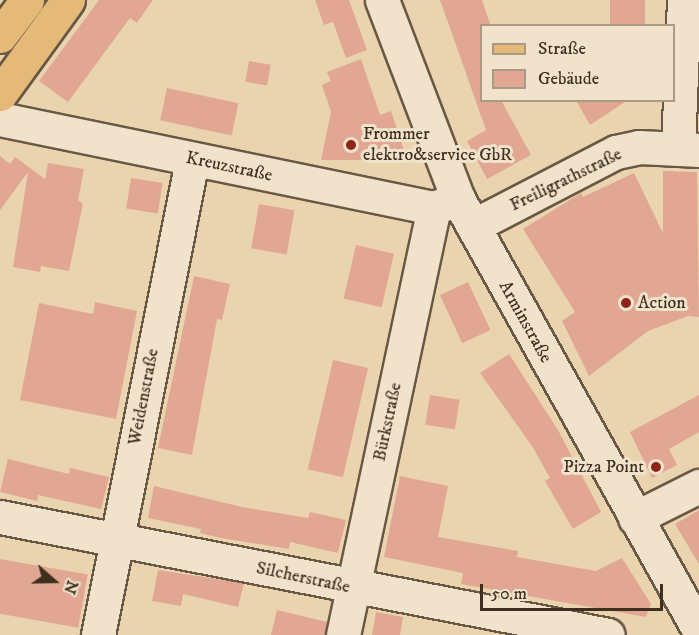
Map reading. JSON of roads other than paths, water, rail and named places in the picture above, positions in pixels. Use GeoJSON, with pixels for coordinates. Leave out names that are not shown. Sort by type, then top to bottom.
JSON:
{"type":"FeatureCollection","features":[{"type":"Feature","properties":{"kind":"main road"},"geometry":{"type":"LineString","coordinates":[[0,36],[27,0]]}},
{"type":"Feature","properties":{"kind":"main road"},"geometry":{"type":"LineString","coordinates":[[0,94],[68,0]]}},
{"type":"Feature","properties":{"kind":"street","name":"Arminstraße"},"geometry":{"type":"LineString","coordinates":[[382,0],[455,211],[699,629]]}},
{"type":"Feature","properties":{"kind":"street"},"geometry":{"type":"LineString","coordinates":[[684,0],[688,149]]}},
{"type":"Feature","properties":{"kind":"street","name":"Kreuzstraße"},"geometry":{"type":"LineString","coordinates":[[0,119],[455,211]]}},
{"type":"Feature","properties":{"kind":"street","name":"Freiligrathstraße"},"geometry":{"type":"LineString","coordinates":[[455,211],[616,152],[639,147],[688,149]]}},
{"type":"Feature","properties":{"kind":"street","name":"Weidenstraße"},"geometry":{"type":"LineString","coordinates":[[98,635],[192,159]]}},
{"type":"Feature","properties":{"kind":"street","name":"Bürkstraße"},"geometry":{"type":"LineString","coordinates":[[343,635],[352,588],[455,211]]}},
{"type":"Feature","properties":{"kind":"street"},"geometry":{"type":"LineString","coordinates":[[635,518],[699,486]]}},
{"type":"Feature","properties":{"kind":"street","name":"Silcherstraße"},"geometry":{"type":"LineString","coordinates":[[0,517],[116,538],[352,588],[608,635]]}},
{"type":"Feature","properties":{"kind":"street"},"geometry":{"type":"LineString","coordinates":[[692,635],[699,629]]}},
{"type":"Feature","properties":{"kind":"place","name":"Frommer elektro&service GbR"},"geometry":{"type":"Point","coordinates":[351,145]}},
{"type":"Feature","properties":{"kind":"place","name":"Action"},"geometry":{"type":"Point","coordinates":[626,303]}},
{"type":"Feature","properties":{"kind":"place","name":"Pizza Point"},"geometry":{"type":"Point","coordinates":[656,467]}}]}
